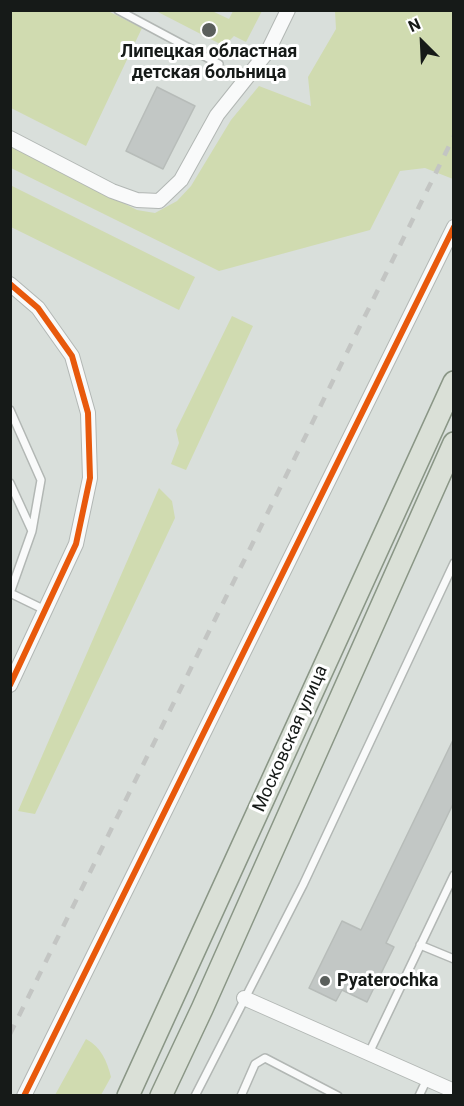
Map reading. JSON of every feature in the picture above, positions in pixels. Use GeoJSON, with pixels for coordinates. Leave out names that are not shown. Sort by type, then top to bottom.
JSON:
{"type":"FeatureCollection","features":[{"type":"Feature","properties":{"kind":"main road","name":"Московская улица"},"geometry":{"type":"LineString","coordinates":[[128,1095],[453,382]]}},
{"type":"Feature","properties":{"kind":"main road","name":"Московская улица"},"geometry":{"type":"LineString","coordinates":[[161,1095],[202,1009],[453,444]]}},
{"type":"Feature","properties":{"kind":"street"},"geometry":{"type":"LineString","coordinates":[[10,138],[112,191],[137,200],[159,201],[182,180],[217,115],[268,51],[288,10]]}},
{"type":"Feature","properties":{"kind":"street"},"geometry":{"type":"LineString","coordinates":[[24,1095],[453,227]]}},
{"type":"Feature","properties":{"kind":"street"},"geometry":{"type":"LineString","coordinates":[[10,284],[38,308],[72,356],[88,413],[90,478],[76,544],[10,685]]}},
{"type":"Feature","properties":{"kind":"street"},"geometry":{"type":"LineString","coordinates":[[244,998],[453,1091]]}},
{"type":"Feature","properties":{"kind":"lane"},"geometry":{"type":"LineString","coordinates":[[118,10],[219,64]]}},
{"type":"Feature","properties":{"kind":"lane"},"geometry":{"type":"LineString","coordinates":[[10,410],[41,480],[32,531],[11,593],[45,610]]}},
{"type":"Feature","properties":{"kind":"lane"},"geometry":{"type":"LineString","coordinates":[[10,483],[32,531]]}},
{"type":"Feature","properties":{"kind":"lane"},"geometry":{"type":"LineString","coordinates":[[195,1095],[303,885],[453,563]]}},
{"type":"Feature","properties":{"kind":"lane"},"geometry":{"type":"LineString","coordinates":[[369,1053],[453,875]]}},
{"type":"Feature","properties":{"kind":"lane"},"geometry":{"type":"LineString","coordinates":[[420,945],[453,959]]}},
{"type":"Feature","properties":{"kind":"lane"},"geometry":{"type":"LineString","coordinates":[[241,1095],[255,1064],[265,1058],[338,1095]]}},
{"type":"Feature","properties":{"kind":"lane"},"geometry":{"type":"LineString","coordinates":[[419,1095],[427,1079]]}},
{"type":"Feature","properties":{"kind":"green space"},"geometry":{"type":"Polygon","coordinates":[[[10,11],[108,11],[142,28],[86,146],[11,108],[10,11]]]}},
{"type":"Feature","properties":{"kind":"green space"},"geometry":{"type":"Polygon","coordinates":[[[156,11],[212,11],[229,19],[233,11],[262,11],[246,42],[234,36],[224,46],[156,11]]]}},
{"type":"Feature","properties":{"kind":"green space"},"geometry":{"type":"Polygon","coordinates":[[[335,11],[453,11],[453,179],[425,168],[400,171],[370,230],[219,271],[11,168],[10,145],[137,210],[155,213],[177,201],[191,186],[231,120],[259,86],[311,106],[308,77],[336,29],[335,11]]]}},
{"type":"Feature","properties":{"kind":"green space"},"geometry":{"type":"Polygon","coordinates":[[[10,185],[195,277],[179,310],[11,227],[10,185]]]}},
{"type":"Feature","properties":{"kind":"green space"},"geometry":{"type":"Polygon","coordinates":[[[232,316],[253,326],[186,470],[171,464],[179,443],[176,430],[232,316]]]}},
{"type":"Feature","properties":{"kind":"green space"},"geometry":{"type":"Polygon","coordinates":[[[159,488],[172,501],[175,518],[35,814],[18,811],[159,488]]]}},
{"type":"Feature","properties":{"kind":"green space"},"geometry":{"type":"Polygon","coordinates":[[[86,1039],[103,1055],[111,1077],[101,1095],[55,1095],[86,1039]]]}},
{"type":"Feature","properties":{"kind":"building"},"geometry":{"type":"Polygon","coordinates":[[[157,87],[195,106],[163,169],[126,151],[157,87]]]}},
{"type":"Feature","properties":{"kind":"building"},"geometry":{"type":"Polygon","coordinates":[[[453,740],[453,804],[386,943],[394,947],[367,1002],[342,990],[336,1001],[309,988],[342,921],[361,930],[453,740]]]}},
{"type":"Feature","properties":{"kind":"railway"},"geometry":{"type":"LineString","coordinates":[[10,1034],[454,136]]}},
{"type":"Feature","properties":{"kind":"cycle path"},"geometry":{"type":"LineString","coordinates":[[24,1096],[454,227]]}},
{"type":"Feature","properties":{"kind":"cycle path"},"geometry":{"type":"LineString","coordinates":[[10,284],[38,308],[72,356],[88,413],[90,478],[76,544],[10,685]]}},
{"type":"Feature","properties":{"kind":"place","name":"Липецкая областная детская больница"},"geometry":{"type":"Point","coordinates":[209,30]}},
{"type":"Feature","properties":{"kind":"place","name":"Pyaterochka"},"geometry":{"type":"Point","coordinates":[325,981]}}]}
